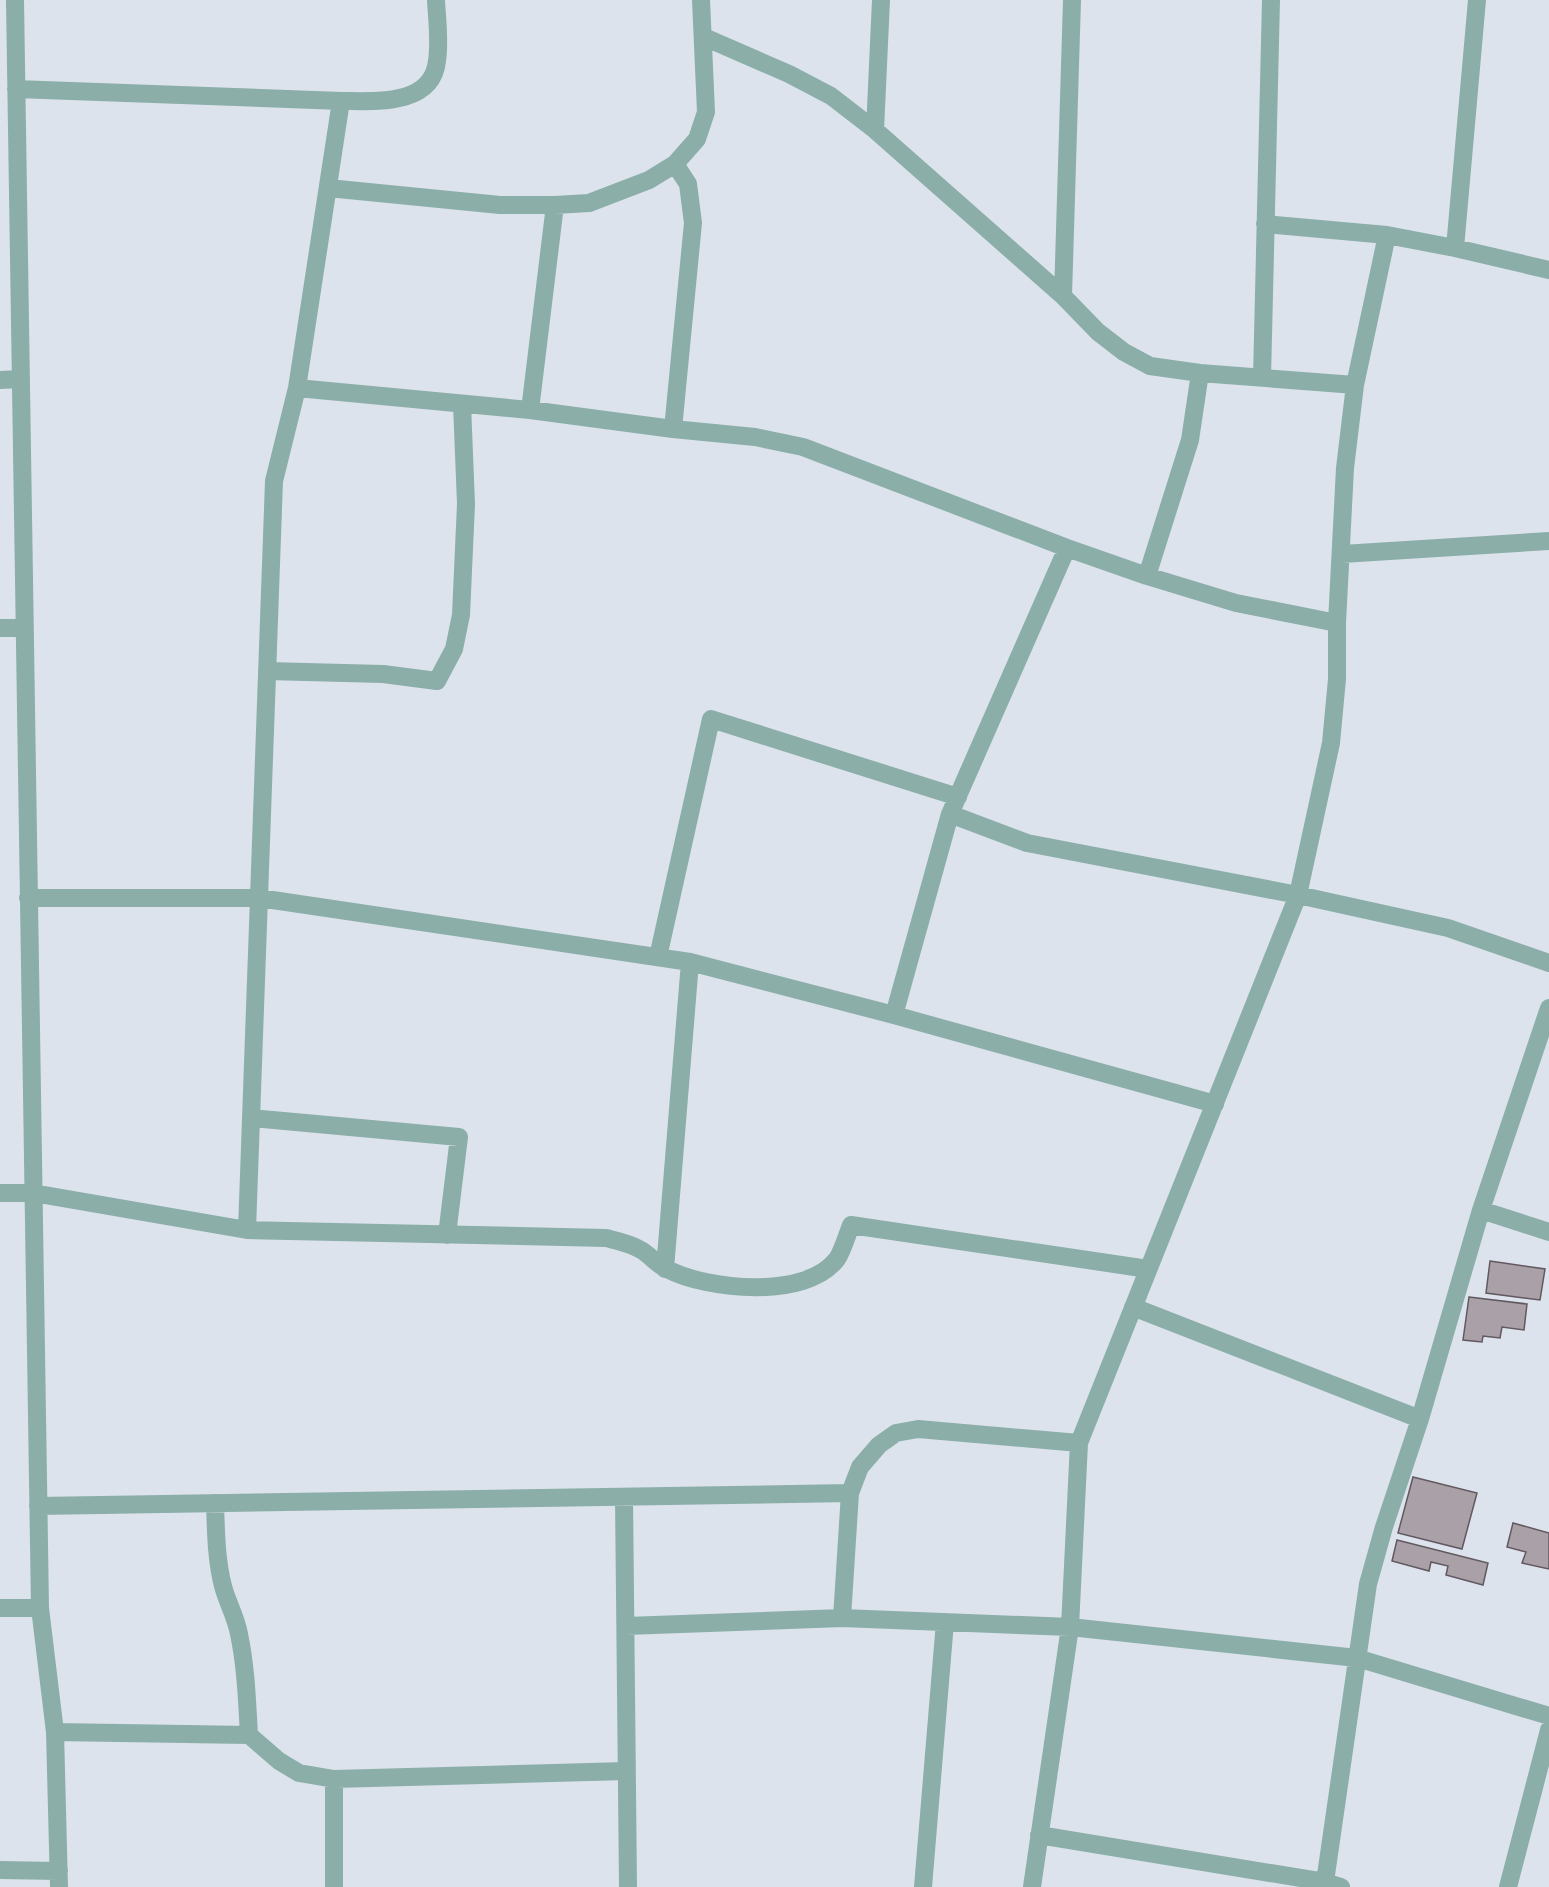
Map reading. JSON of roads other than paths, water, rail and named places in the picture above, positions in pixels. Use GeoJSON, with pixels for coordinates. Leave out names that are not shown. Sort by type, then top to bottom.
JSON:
{"type":"FeatureCollection","features":[{"type":"Feature","properties":{"kind":"street"},"geometry":{"type":"LineString","coordinates":[[0,1870],[59,1879],[55,1732],[40,1608],[15,0]]}},
{"type":"Feature","properties":{"kind":"street"},"geometry":{"type":"LineString","coordinates":[[16,88],[341,101],[403,98],[414,94],[434,76],[438,59],[436,0]]}},
{"type":"Feature","properties":{"kind":"street"},"geometry":{"type":"LineString","coordinates":[[328,188],[500,205],[555,205],[589,203],[649,180],[675,164],[697,139],[706,112],[704,37],[700,0]]}},
{"type":"Feature","properties":{"kind":"street"},"geometry":{"type":"LineString","coordinates":[[875,130],[881,0]]}},
{"type":"Feature","properties":{"kind":"street"},"geometry":{"type":"LineString","coordinates":[[1064,296],[1072,0]]}},
{"type":"Feature","properties":{"kind":"street"},"geometry":{"type":"LineString","coordinates":[[1262,378],[1271,0]]}},
{"type":"Feature","properties":{"kind":"street"},"geometry":{"type":"LineString","coordinates":[[1455,248],[1478,0]]}},
{"type":"Feature","properties":{"kind":"street"},"geometry":{"type":"LineString","coordinates":[[704,37],[789,74],[831,96],[875,130],[1064,296],[1098,332],[1124,352],[1150,366],[1200,373],[1355,385]]}},
{"type":"Feature","properties":{"kind":"street"},"geometry":{"type":"LineString","coordinates":[[248,1230],[274,481],[297,388],[341,101]]}},
{"type":"Feature","properties":{"kind":"street"},"geometry":{"type":"LineString","coordinates":[[673,429],[693,223],[688,184],[675,164]]}},
{"type":"Feature","properties":{"kind":"street"},"geometry":{"type":"LineString","coordinates":[[530,410],[555,205]]}},
{"type":"Feature","properties":{"kind":"street"},"geometry":{"type":"LineString","coordinates":[[1265,224],[1387,235],[1549,270]]}},
{"type":"Feature","properties":{"kind":"street"},"geometry":{"type":"LineString","coordinates":[[1032,1887],[1070,1627],[1079,1443],[1298,895],[1331,743],[1337,679],[1337,623],[1345,468],[1355,385],[1387,235]]}},
{"type":"Feature","properties":{"kind":"street"},"geometry":{"type":"LineString","coordinates":[[1147,576],[1190,440],[1200,373]]}},
{"type":"Feature","properties":{"kind":"street"},"geometry":{"type":"LineString","coordinates":[[0,380],[21,379]]}},
{"type":"Feature","properties":{"kind":"street"},"geometry":{"type":"LineString","coordinates":[[297,388],[530,410],[673,429],[755,437],[803,447],[1067,548],[1147,576],[1236,603],[1337,623]]}},
{"type":"Feature","properties":{"kind":"street"},"geometry":{"type":"LineString","coordinates":[[267,671],[383,674],[437,681],[454,649],[461,615],[466,504],[462,404]]}},
{"type":"Feature","properties":{"kind":"street"},"geometry":{"type":"LineString","coordinates":[[1342,554],[1549,541]]}},
{"type":"Feature","properties":{"kind":"street"},"geometry":{"type":"LineString","coordinates":[[894,1015],[950,814],[1067,548]]}},
{"type":"Feature","properties":{"kind":"street"},"geometry":{"type":"LineString","coordinates":[[0,628],[24,627]]}},
{"type":"Feature","properties":{"kind":"street"},"geometry":{"type":"LineString","coordinates":[[658,957],[711,719],[958,797]]}},
{"type":"Feature","properties":{"kind":"street"},"geometry":{"type":"LineString","coordinates":[[950,814],[1027,843],[1298,895],[1448,928],[1549,963]]}},
{"type":"Feature","properties":{"kind":"street"},"geometry":{"type":"LineString","coordinates":[[28,898],[259,898],[690,962],[894,1015],[1215,1104]]}},
{"type":"Feature","properties":{"kind":"street"},"geometry":{"type":"LineString","coordinates":[[665,1269],[690,962]]}},
{"type":"Feature","properties":{"kind":"street"},"geometry":{"type":"LineString","coordinates":[[1039,1835],[1333,1885],[1357,1658],[1368,1584],[1384,1527],[1420,1419],[1481,1210],[1549,1008]]}},
{"type":"Feature","properties":{"kind":"street"},"geometry":{"type":"LineString","coordinates":[[251,1118],[459,1137],[447,1235]]}},
{"type":"Feature","properties":{"kind":"street"},"geometry":{"type":"LineString","coordinates":[[0,1193],[33,1193],[248,1230],[606,1238],[642,1250],[665,1269],[694,1281],[743,1288],[780,1286],[814,1278],[837,1259],[851,1225],[1149,1269]]}},
{"type":"Feature","properties":{"kind":"street"},"geometry":{"type":"LineString","coordinates":[[1481,1210],[1549,1232]]}},
{"type":"Feature","properties":{"kind":"street"},"geometry":{"type":"LineString","coordinates":[[1133,1307],[1420,1419]]}},
{"type":"Feature","properties":{"kind":"street"},"geometry":{"type":"LineString","coordinates":[[842,1618],[850,1493],[860,1467],[879,1446],[896,1433],[918,1429],[1079,1443]]}},
{"type":"Feature","properties":{"kind":"street"},"geometry":{"type":"LineString","coordinates":[[38,1506],[850,1493]]}},
{"type":"Feature","properties":{"kind":"street"},"geometry":{"type":"LineString","coordinates":[[624,1497],[628,1887]]}},
{"type":"Feature","properties":{"kind":"street"},"geometry":{"type":"LineString","coordinates":[[215,1503],[219,1567],[239,1632],[244,1661],[249,1735]]}},
{"type":"Feature","properties":{"kind":"street"},"geometry":{"type":"LineString","coordinates":[[0,1608],[40,1608]]}},
{"type":"Feature","properties":{"kind":"street"},"geometry":{"type":"LineString","coordinates":[[626,1626],[842,1618],[1070,1627],[1357,1658],[1549,1716]]}},
{"type":"Feature","properties":{"kind":"street"},"geometry":{"type":"LineString","coordinates":[[923,1887],[945,1622]]}},
{"type":"Feature","properties":{"kind":"street"},"geometry":{"type":"LineString","coordinates":[[1508,1887],[1549,1730]]}},
{"type":"Feature","properties":{"kind":"street"},"geometry":{"type":"LineString","coordinates":[[55,1732],[249,1735],[279,1761],[299,1773],[334,1779],[627,1771]]}},
{"type":"Feature","properties":{"kind":"street"},"geometry":{"type":"LineString","coordinates":[[334,1779],[334,1887]]}}]}
